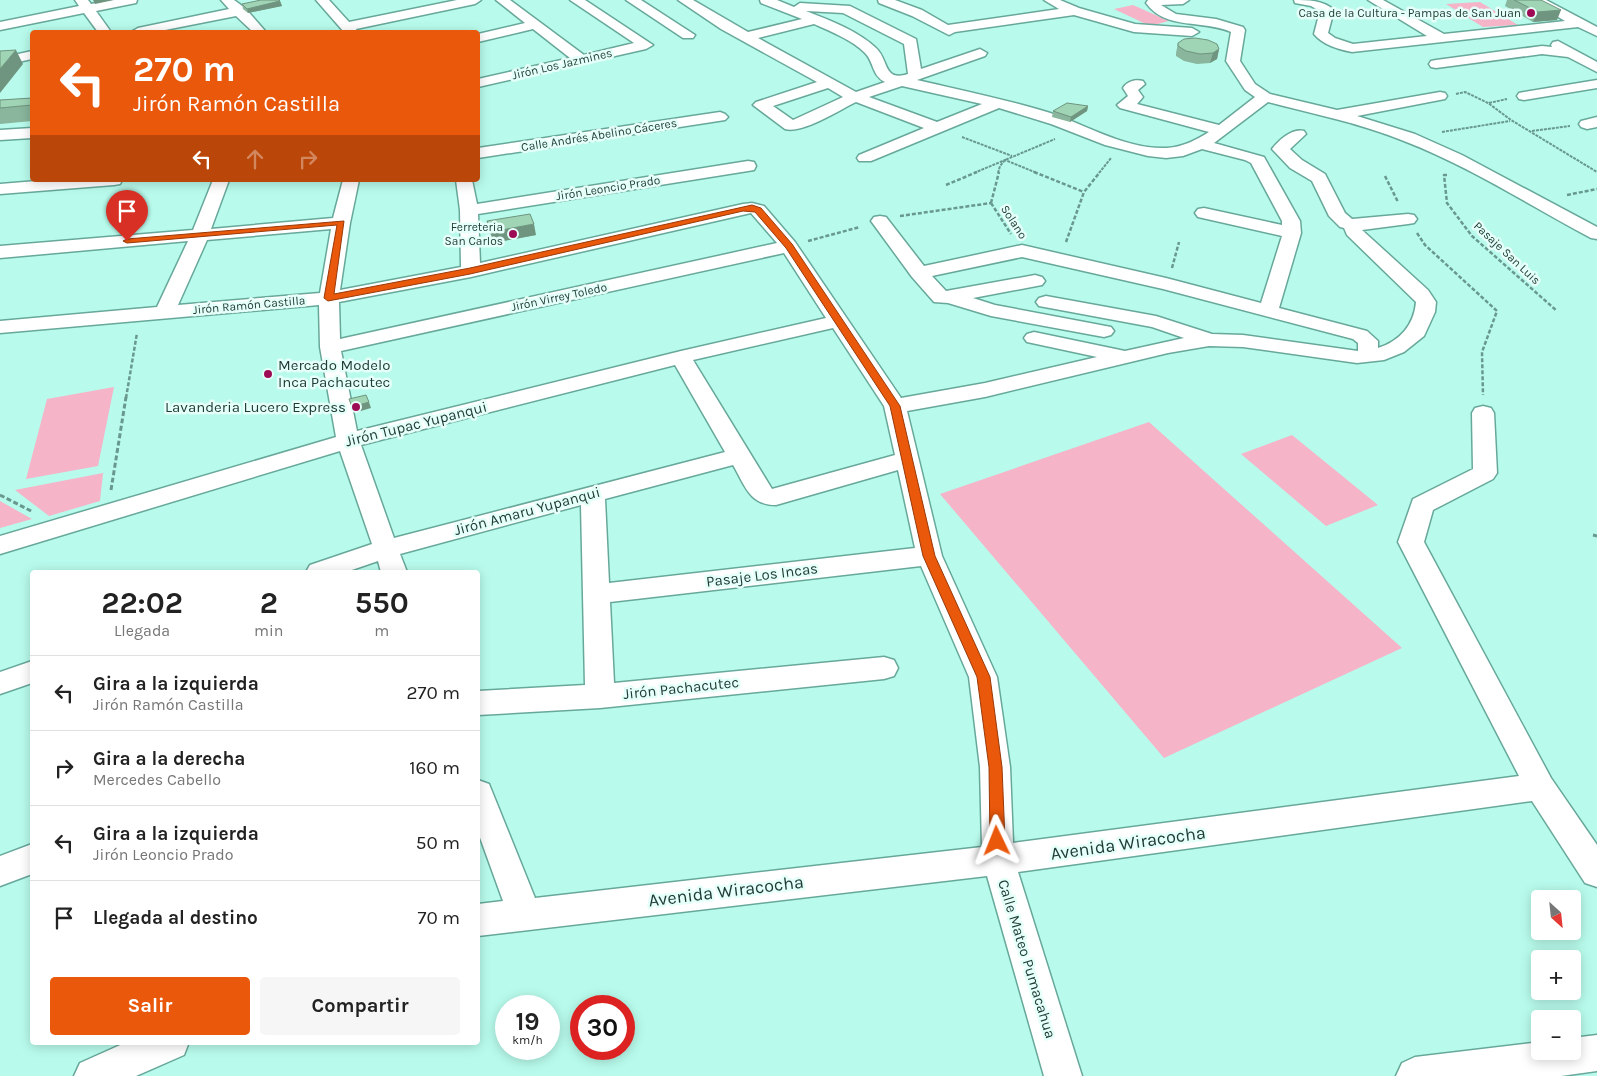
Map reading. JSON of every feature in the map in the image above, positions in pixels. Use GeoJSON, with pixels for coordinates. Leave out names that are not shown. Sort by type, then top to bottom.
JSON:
{"type":"FeatureCollection","features":[{"type":"Feature","properties":{"kind":"street"},"geometry":{"type":"LineString","coordinates":[[0,26],[84,4],[131,0]]}},
{"type":"Feature","properties":{"kind":"street"},"geometry":{"type":"LineString","coordinates":[[227,0],[258,30]]}},
{"type":"Feature","properties":{"kind":"street"},"geometry":{"type":"LineString","coordinates":[[322,0],[348,30],[475,0]]}},
{"type":"Feature","properties":{"kind":"street"},"geometry":{"type":"LineString","coordinates":[[502,0],[581,59]]}},
{"type":"Feature","properties":{"kind":"street"},"geometry":{"type":"LineString","coordinates":[[632,0],[688,35]]}},
{"type":"Feature","properties":{"kind":"street"},"geometry":{"type":"LineString","coordinates":[[684,0],[829,83],[855,96],[938,128]]}},
{"type":"Feature","properties":{"kind":"street"},"geometry":{"type":"LineString","coordinates":[[766,0],[819,14],[876,57],[884,76],[1040,115],[1123,144],[1157,152],[1181,151],[1201,144],[1265,97]]}},
{"type":"Feature","properties":{"kind":"street"},"geometry":{"type":"LineString","coordinates":[[819,14],[840,0]]}},
{"type":"Feature","properties":{"kind":"street"},"geometry":{"type":"LineString","coordinates":[[890,2],[924,0]]}},
{"type":"Feature","properties":{"kind":"street"},"geometry":{"type":"LineString","coordinates":[[1050,0],[1074,10],[1134,28],[1195,32],[1238,30]]}},
{"type":"Feature","properties":{"kind":"street"},"geometry":{"type":"LineString","coordinates":[[1063,0],[1074,10]]}},
{"type":"Feature","properties":{"kind":"street"},"geometry":{"type":"LineString","coordinates":[[1178,20],[1163,13],[1152,3],[1156,1],[1183,0]]}},
{"type":"Feature","properties":{"kind":"street"},"geometry":{"type":"LineString","coordinates":[[1300,0],[1315,3],[1327,10],[1321,34],[1330,41],[1352,48],[1528,29],[1578,18]]}},
{"type":"Feature","properties":{"kind":"street"},"geometry":{"type":"LineString","coordinates":[[1374,0],[1443,39]]}},
{"type":"Feature","properties":{"kind":"street"},"geometry":{"type":"LineString","coordinates":[[1536,0],[1578,18],[1597,32]]}},
{"type":"Feature","properties":{"kind":"street"},"geometry":{"type":"LineString","coordinates":[[580,3],[602,2]]}},
{"type":"Feature","properties":{"kind":"street"},"geometry":{"type":"LineString","coordinates":[[890,2],[947,29],[1074,10]]}},
{"type":"Feature","properties":{"kind":"street"},"geometry":{"type":"LineString","coordinates":[[1135,2],[1165,18],[1225,24],[1238,30]]}},
{"type":"Feature","properties":{"kind":"street","name":"Jirón Los Jazmines"},"geometry":{"type":"LineString","coordinates":[[480,83],[646,45],[580,3]]}},
{"type":"Feature","properties":{"kind":"street"},"geometry":{"type":"LineString","coordinates":[[84,4],[104,30]]}},
{"type":"Feature","properties":{"kind":"street"},"geometry":{"type":"LineString","coordinates":[[746,37],[819,14],[845,9],[878,24],[911,45],[915,75]]}},
{"type":"Feature","properties":{"kind":"street"},"geometry":{"type":"LineString","coordinates":[[148,30],[240,11]]}},
{"type":"Feature","properties":{"kind":"street"},"geometry":{"type":"LineString","coordinates":[[878,24],[917,14]]}},
{"type":"Feature","properties":{"kind":"street"},"geometry":{"type":"LineString","coordinates":[[480,38],[535,25]]}},
{"type":"Feature","properties":{"kind":"street"},"geometry":{"type":"LineString","coordinates":[[876,57],[949,32],[947,29]]}},
{"type":"Feature","properties":{"kind":"street"},"geometry":{"type":"LineString","coordinates":[[1528,29],[1597,68]]}},
{"type":"Feature","properties":{"kind":"street"},"geometry":{"type":"LineString","coordinates":[[1238,30],[1233,61],[1250,87],[1265,97],[1336,115],[1409,137],[1456,158],[1597,234]]}},
{"type":"Feature","properties":{"kind":"street"},"geometry":{"type":"LineString","coordinates":[[1436,64],[1542,50],[1573,53]]}},
{"type":"Feature","properties":{"kind":"street"},"geometry":{"type":"LineString","coordinates":[[829,83],[761,105],[793,126],[855,96],[980,53]]}},
{"type":"Feature","properties":{"kind":"street"},"geometry":{"type":"LineString","coordinates":[[0,62],[30,55]]}},
{"type":"Feature","properties":{"kind":"street"},"geometry":{"type":"LineString","coordinates":[[1138,84],[1130,88],[1136,97],[1125,104],[1128,106],[1220,130]]}},
{"type":"Feature","properties":{"kind":"street"},"geometry":{"type":"LineString","coordinates":[[1524,96],[1597,84]]}},
{"type":"Feature","properties":{"kind":"street"},"geometry":{"type":"LineString","coordinates":[[1336,115],[1440,96]]}},
{"type":"Feature","properties":{"kind":"street"},"geometry":{"type":"LineString","coordinates":[[865,158],[998,104]]}},
{"type":"Feature","properties":{"kind":"street","name":"Calle Andrés Abelino Cáceres"},"geometry":{"type":"LineString","coordinates":[[480,153],[720,117]]}},
{"type":"Feature","properties":{"kind":"street"},"geometry":{"type":"LineString","coordinates":[[0,135],[30,133]]}},
{"type":"Feature","properties":{"kind":"street"},"geometry":{"type":"LineString","coordinates":[[1298,134],[1280,149],[1296,164],[1319,178],[1338,216],[1346,223],[1356,225],[1408,219]]}},
{"type":"Feature","properties":{"kind":"street"},"geometry":{"type":"LineString","coordinates":[[1201,144],[1251,156],[1258,160],[1291,221],[1292,233],[1268,311]]}},
{"type":"Feature","properties":{"kind":"street","name":"Jirón Leoncio Prado"},"geometry":{"type":"LineString","coordinates":[[469,210],[748,166]]}},
{"type":"Feature","properties":{"kind":"street"},"geometry":{"type":"LineString","coordinates":[[0,189],[89,182]]}},
{"type":"Feature","properties":{"kind":"street"},"geometry":{"type":"LineString","coordinates":[[165,312],[200,235],[220,182]]}},
{"type":"Feature","properties":{"kind":"street"},"geometry":{"type":"LineString","coordinates":[[351,182],[341,223],[328,298],[330,347],[348,441],[393,570]]}},
{"type":"Feature","properties":{"kind":"street"},"geometry":{"type":"LineString","coordinates":[[464,182],[469,210],[470,271]]}},
{"type":"Feature","properties":{"kind":"street","name":"Jirón Ramón Castilla"},"geometry":{"type":"LineString","coordinates":[[0,327],[328,298],[470,271],[743,209],[752,208],[758,210]]}},
{"type":"Feature","properties":{"kind":"street","name":"Calle Mateo Pumacahua"},"geometry":{"type":"LineString","coordinates":[[758,210],[789,246],[895,406],[929,556],[984,677],[995,767],[998,860],[1063,1076]]}},
{"type":"Feature","properties":{"kind":"street"},"geometry":{"type":"LineString","coordinates":[[1204,213],[1292,233]]}},
{"type":"Feature","properties":{"kind":"street"},"geometry":{"type":"LineString","coordinates":[[880,221],[939,297],[950,297],[1035,282]]}},
{"type":"Feature","properties":{"kind":"street"},"geometry":{"type":"LineString","coordinates":[[0,252],[341,223]]}},
{"type":"Feature","properties":{"kind":"street"},"geometry":{"type":"LineString","coordinates":[[895,406],[985,390],[1128,358],[1168,347],[1210,340],[1243,341],[1368,357],[1384,354],[1398,348],[1414,336],[1425,312],[1426,302],[1421,294],[1382,260],[1354,231],[1352,227],[1356,225]]}},
{"type":"Feature","properties":{"kind":"street","name":"Jirón Virrey Toledo"},"geometry":{"type":"LineString","coordinates":[[330,347],[789,246]]}},
{"type":"Feature","properties":{"kind":"street"},"geometry":{"type":"LineString","coordinates":[[919,272],[1022,251],[1166,284],[1360,336],[1368,341],[1368,357]]}},
{"type":"Feature","properties":{"kind":"street"},"geometry":{"type":"LineString","coordinates":[[950,297],[991,310],[1104,331]]}},
{"type":"Feature","properties":{"kind":"street"},"geometry":{"type":"LineString","coordinates":[[1046,302],[1149,320],[1210,340]]}},
{"type":"Feature","properties":{"kind":"street","name":"Jirón Tupac Yupanqui"},"geometry":{"type":"LineString","coordinates":[[0,545],[348,441],[681,357],[838,321]]}},
{"type":"Feature","properties":{"kind":"street"},"geometry":{"type":"LineString","coordinates":[[1034,338],[1128,358]]}},
{"type":"Feature","properties":{"kind":"street"},"geometry":{"type":"LineString","coordinates":[[681,357],[760,494],[767,497],[776,497],[907,460]]}},
{"type":"Feature","properties":{"kind":"street"},"geometry":{"type":"LineString","coordinates":[[1483,413],[1485,473],[1422,505],[1411,542],[1540,787],[1597,872]]}},
{"type":"Feature","properties":{"kind":"street","name":"Jirón Amaru Yupanqui"},"geometry":{"type":"LineString","coordinates":[[325,570],[386,549],[737,456]]}},
{"type":"Feature","properties":{"kind":"street"},"geometry":{"type":"LineString","coordinates":[[593,493],[600,696]]}},
{"type":"Feature","properties":{"kind":"street","name":"Pasaje Los Incas"},"geometry":{"type":"LineString","coordinates":[[596,594],[929,556]]}},
{"type":"Feature","properties":{"kind":"street","name":"Jirón Pachacutec"},"geometry":{"type":"LineString","coordinates":[[480,703],[600,696],[884,668]]}},
{"type":"Feature","properties":{"kind":"street"},"geometry":{"type":"LineString","coordinates":[[0,683],[30,673]]}},
{"type":"Feature","properties":{"kind":"street","name":"Avenida Wiracocha"},"geometry":{"type":"LineString","coordinates":[[480,920],[998,860],[1540,787]]}},
{"type":"Feature","properties":{"kind":"street"},"geometry":{"type":"LineString","coordinates":[[480,798],[524,914]]}},
{"type":"Feature","properties":{"kind":"street"},"geometry":{"type":"LineString","coordinates":[[0,871],[30,860]]}},
{"type":"Feature","properties":{"kind":"street"},"geometry":{"type":"LineString","coordinates":[[93,1076],[164,1045]]}},
{"type":"Feature","properties":{"kind":"street"},"geometry":{"type":"LineString","coordinates":[[1414,1076],[1597,1053]]}},
{"type":"Feature","properties":{"kind":"path"},"geometry":{"type":"LineString","coordinates":[[1465,92],[1488,103],[1511,120],[1597,172]]}},
{"type":"Feature","properties":{"kind":"path"},"geometry":{"type":"LineString","coordinates":[[1409,137],[1511,120]]}},
{"type":"Feature","properties":{"kind":"path"},"geometry":{"type":"LineString","coordinates":[[1532,131],[1592,123]]}},
{"type":"Feature","properties":{"kind":"path"},"geometry":{"type":"LineString","coordinates":[[938,128],[1012,156]]}},
{"type":"Feature","properties":{"kind":"path"},"geometry":{"type":"LineString","coordinates":[[946,185],[1078,129]]}},
{"type":"Feature","properties":{"kind":"path"},"geometry":{"type":"LineString","coordinates":[[1057,260],[1084,192],[1123,144]]}},
{"type":"Feature","properties":{"kind":"path"},"geometry":{"type":"LineString","coordinates":[[1005,160],[1084,192]]}},
{"type":"Feature","properties":{"kind":"path","name":"Solano"},"geometry":{"type":"LineString","coordinates":[[1005,160],[1000,166],[990,203],[1022,251]]}},
{"type":"Feature","properties":{"kind":"path"},"geometry":{"type":"LineString","coordinates":[[1385,176],[1408,219],[1425,245],[1497,311],[1482,352],[1483,413]]}},
{"type":"Feature","properties":{"kind":"path","name":"Pasaje San Luis"},"geometry":{"type":"LineString","coordinates":[[1444,176],[1447,203],[1472,236],[1557,311]]}},
{"type":"Feature","properties":{"kind":"path"},"geometry":{"type":"LineString","coordinates":[[110,492],[138,332]]}},
{"type":"Feature","properties":{"kind":"path"},"geometry":{"type":"LineString","coordinates":[[0,495],[39,516]]}},
{"type":"Feature","properties":{"kind":"shaded area"},"geometry":{"type":"Polygon","coordinates":[[[1480,2],[1518,25],[1483,27],[1446,4],[1480,2]]]}},
{"type":"Feature","properties":{"kind":"shaded area"},"geometry":{"type":"Polygon","coordinates":[[[1133,5],[1169,21],[1150,26],[1114,9],[1133,5]]]}},
{"type":"Feature","properties":{"kind":"shaded area"},"geometry":{"type":"Polygon","coordinates":[[[114,387],[98,466],[26,479],[47,399],[114,387]]]}},
{"type":"Feature","properties":{"kind":"shaded area"},"geometry":{"type":"Polygon","coordinates":[[[1149,422],[1402,648],[1164,758],[940,494],[1149,422]]]}},
{"type":"Feature","properties":{"kind":"shaded area"},"geometry":{"type":"Polygon","coordinates":[[[1292,435],[1378,505],[1326,526],[1241,454],[1292,435]]]}},
{"type":"Feature","properties":{"kind":"shaded area"},"geometry":{"type":"Polygon","coordinates":[[[103,473],[100,501],[49,516],[15,490],[103,473]]]}},
{"type":"Feature","properties":{"kind":"shaded area"},"geometry":{"type":"Polygon","coordinates":[[[0,501],[32,519],[0,528],[0,501]]]}},
{"type":"Feature","properties":{"kind":"building"},"geometry":{"type":"Polygon","coordinates":[[[261,0],[280,1],[247,9],[242,4],[261,0]]]}},
{"type":"Feature","properties":{"kind":"building"},"geometry":{"type":"Polygon","coordinates":[[[1514,0],[1541,0],[1561,10],[1538,12],[1514,0]]]}},
{"type":"Feature","properties":{"kind":"building"},"geometry":{"type":"Polygon","coordinates":[[[1195,38],[1217,44],[1219,49],[1213,53],[1200,54],[1186,51],[1178,46],[1178,43],[1184,39],[1195,38]]]}},
{"type":"Feature","properties":{"kind":"building"},"geometry":{"type":"Polygon","coordinates":[[[16,50],[0,69],[0,51],[16,50]]]}},
{"type":"Feature","properties":{"kind":"building"},"geometry":{"type":"Polygon","coordinates":[[[30,98],[30,105],[0,108],[0,100],[30,98]]]}},
{"type":"Feature","properties":{"kind":"building"},"geometry":{"type":"Polygon","coordinates":[[[1067,103],[1088,106],[1071,117],[1053,111],[1067,103]]]}},
{"type":"Feature","properties":{"kind":"building"},"geometry":{"type":"Polygon","coordinates":[[[530,214],[534,224],[491,232],[487,221],[530,214]]]}},
{"type":"Feature","properties":{"kind":"building"},"geometry":{"type":"Polygon","coordinates":[[[366,395],[369,402],[352,407],[349,399],[366,395]]]}},
{"type":"Feature","properties":{"kind":"place","name":"Casa de la Cultura - Pampas de San Juan"},"geometry":{"type":"Point","coordinates":[1531,13]}},
{"type":"Feature","properties":{"kind":"place","name":"Ferreteria San Carlos"},"geometry":{"type":"Point","coordinates":[513,234]}},
{"type":"Feature","properties":{"kind":"place","name":"Mercado Modelo Inca Pachacutec"},"geometry":{"type":"Point","coordinates":[268,374]}},
{"type":"Feature","properties":{"kind":"place","name":"Lavanderia Lucero Express"},"geometry":{"type":"Point","coordinates":[356,407]}},
{"type":"Feature","properties":{"kind":"route"},"geometry":{"type":"LineString","coordinates":[[127,241],[341,223],[328,298],[470,271],[743,209],[752,208],[758,210],[789,246],[895,406],[929,556],[984,677],[995,767],[997,841]]}}]}
